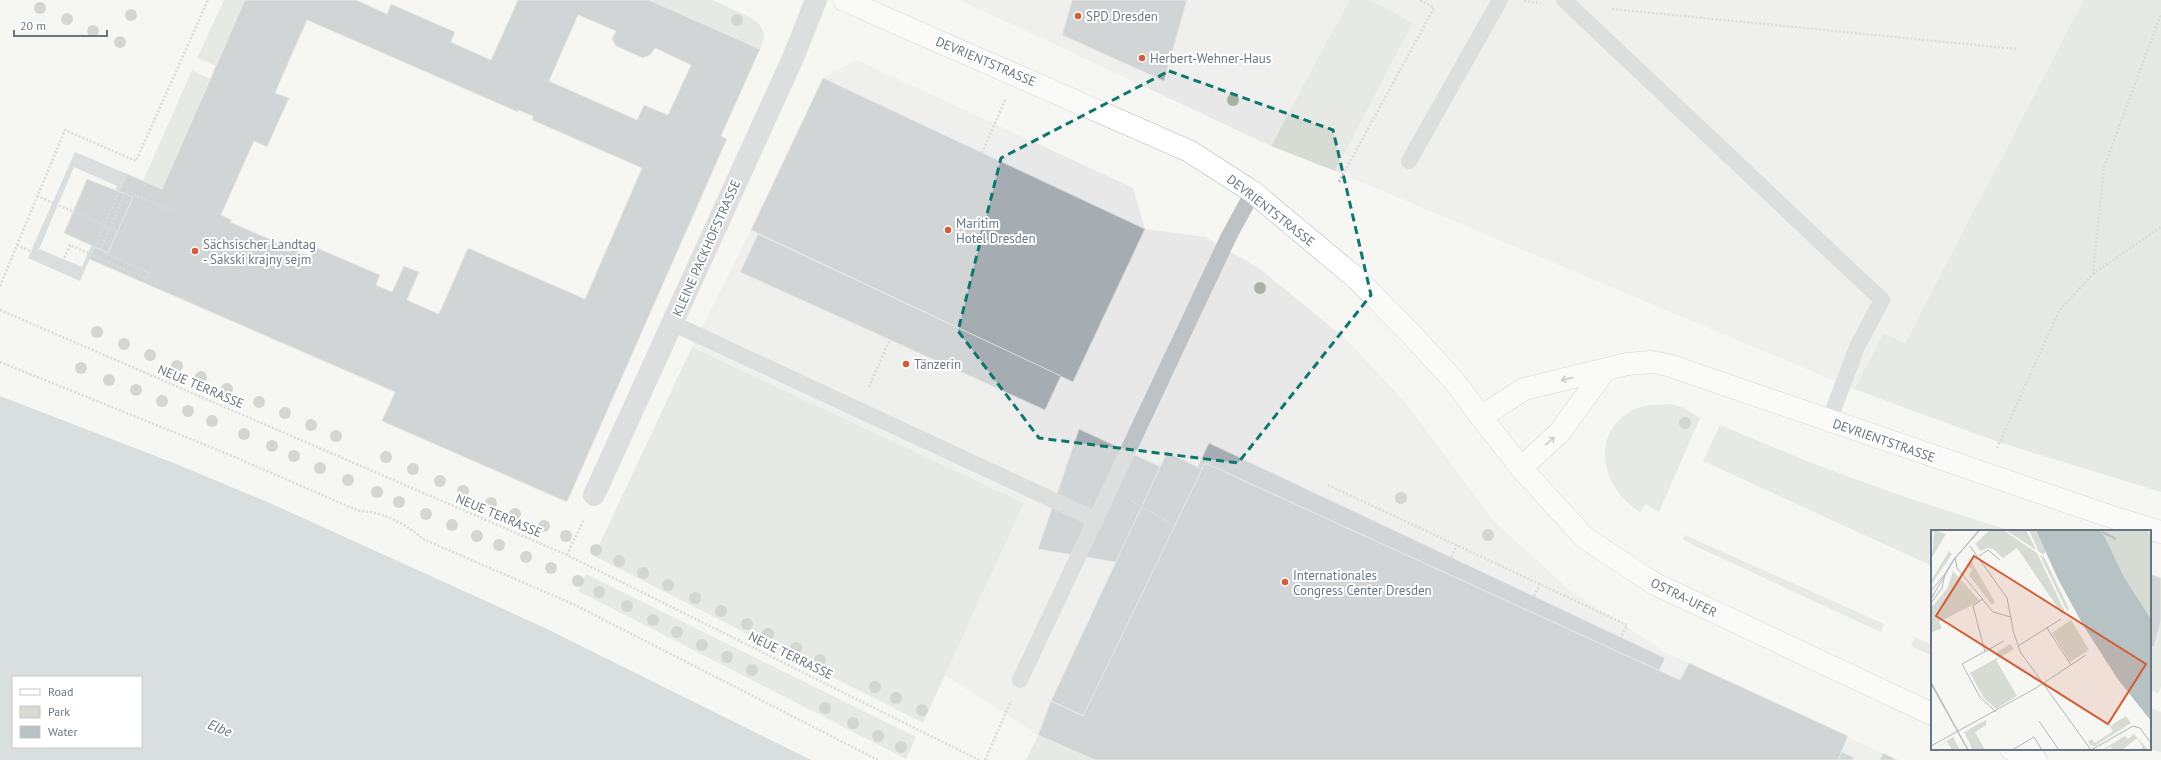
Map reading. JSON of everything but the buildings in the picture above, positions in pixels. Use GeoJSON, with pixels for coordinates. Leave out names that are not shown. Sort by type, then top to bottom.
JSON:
{"type":"FeatureCollection","features":[{"type":"Feature","properties":{"kind":"main road","name":"DEVRIENTSTRASSE"},"geometry":{"type":"LineString","coordinates":[[844,0],[1189,151],[1253,192],[1357,279],[1455,382],[1481,417],[1524,389],[1627,364],[1651,362],[1668,365],[2109,516],[2161,532]]}},
{"type":"Feature","properties":{"kind":"main road"},"geometry":{"type":"LineString","coordinates":[[1521,468],[1559,433],[1605,370]]}},
{"type":"Feature","properties":{"kind":"main road","name":"OSTRA-UFER"},"geometry":{"type":"LineString","coordinates":[[1481,417],[1521,468],[1586,538],[1655,584],[1931,714]]}},
{"type":"Feature","properties":{"kind":"main road"},"geometry":{"type":"LineString","coordinates":[[2013,750],[2036,760]]}},
{"type":"Feature","properties":{"kind":"street","name":"KLEINE PACKHOFSTRASSE"},"geometry":{"type":"LineString","coordinates":[[594,495],[793,58],[816,0]]}},
{"type":"Feature","properties":{"kind":"lane"},"geometry":{"type":"LineString","coordinates":[[1409,161],[1500,0]]}},
{"type":"Feature","properties":{"kind":"lane"},"geometry":{"type":"LineString","coordinates":[[1567,3],[1882,300],[1857,348],[1829,421]]}},
{"type":"Feature","properties":{"kind":"lane"},"geometry":{"type":"LineString","coordinates":[[1020,680],[1229,236],[1253,192]]}},
{"type":"Feature","properties":{"kind":"lane"},"geometry":{"type":"LineString","coordinates":[[672,323],[1096,520]]}},
{"type":"Feature","properties":{"kind":"path"},"geometry":{"type":"LineString","coordinates":[[0,286],[65,130],[136,161],[208,0]]}},
{"type":"Feature","properties":{"kind":"path"},"geometry":{"type":"LineString","coordinates":[[1339,182],[1434,8],[1420,0]]}},
{"type":"Feature","properties":{"kind":"path"},"geometry":{"type":"LineString","coordinates":[[1517,1],[1567,3],[2017,48]]}},
{"type":"Feature","properties":{"kind":"path"},"geometry":{"type":"LineString","coordinates":[[2093,274],[2104,167],[2161,14]]}},
{"type":"Feature","properties":{"kind":"path"},"geometry":{"type":"LineString","coordinates":[[982,153],[1001,111]]}},
{"type":"Feature","properties":{"kind":"path"},"geometry":{"type":"LineString","coordinates":[[89,259],[127,174]]}},
{"type":"Feature","properties":{"kind":"path"},"geometry":{"type":"LineString","coordinates":[[61,265],[70,246],[147,279],[149,273],[100,251],[126,191],[172,211]]}},
{"type":"Feature","properties":{"kind":"path"},"geometry":{"type":"LineString","coordinates":[[37,196],[118,231]]}},
{"type":"Feature","properties":{"kind":"path"},"geometry":{"type":"LineString","coordinates":[[1996,450],[2059,311],[2093,274],[2161,228]]}},
{"type":"Feature","properties":{"kind":"path"},"geometry":{"type":"LineString","coordinates":[[17,245],[74,270],[76,264]]}},
{"type":"Feature","properties":{"kind":"path","name":"NEUE TERRASSE"},"geometry":{"type":"LineString","coordinates":[[0,310],[568,555],[979,760]]}},
{"type":"Feature","properties":{"kind":"path"},"geometry":{"type":"LineString","coordinates":[[876,372],[890,339]]}},
{"type":"Feature","properties":{"kind":"path"},"geometry":{"type":"LineString","coordinates":[[0,362],[224,452],[359,511],[372,511],[410,528],[422,539],[575,605],[878,760]]}},
{"type":"Feature","properties":{"kind":"path"},"geometry":{"type":"LineString","coordinates":[[1328,485],[1627,624],[1621,637]]}},
{"type":"Feature","properties":{"kind":"path"},"geometry":{"type":"LineString","coordinates":[[568,555],[594,495]]}},
{"type":"Feature","properties":{"kind":"path"},"geometry":{"type":"LineString","coordinates":[[1141,507],[1170,523]]}},
{"type":"Feature","properties":{"kind":"path"},"geometry":{"type":"LineString","coordinates":[[1451,557],[1456,545]]}},
{"type":"Feature","properties":{"kind":"path"},"geometry":{"type":"LineString","coordinates":[[1534,596],[1540,584]]}},
{"type":"Feature","properties":{"kind":"path"},"geometry":{"type":"LineString","coordinates":[[984,760],[1020,680]]}},
{"type":"Feature","properties":{"kind":"highlighted area"},"geometry":{"type":"Polygon","coordinates":[[[1169,71],[1333,130],[1371,295],[1238,463],[1039,438],[958,331],[1001,158],[1169,71]]]}},
{"type":"Feature","properties":{"kind":"shaded area"},"geometry":{"type":"Polygon","coordinates":[[[960,0],[1349,0],[1271,146],[960,0]]]}},
{"type":"Feature","properties":{"kind":"shaded area"},"geometry":{"type":"Polygon","coordinates":[[[1372,0],[2085,0],[1905,343],[1884,333],[1854,389],[1335,171],[1413,23],[1372,0]]]}},
{"type":"Feature","properties":{"kind":"shaded area"},"geometry":{"type":"Polygon","coordinates":[[[857,60],[1133,188],[1145,229],[1205,237],[1260,269],[1347,340],[1406,403],[1494,521],[1568,589],[1667,653],[1897,760],[1095,760],[1038,735],[945,675],[1024,503],[692,347],[751,230],[823,78],[857,60]]]}},
{"type":"Feature","properties":{"kind":"green space"},"geometry":{"type":"Polygon","coordinates":[[[224,0],[245,0],[216,66],[197,58],[224,0]]]}},
{"type":"Feature","properties":{"kind":"green space"},"geometry":{"type":"Polygon","coordinates":[[[653,0],[712,0],[746,15],[762,27],[764,33],[760,49],[652,2],[653,0]]]}},
{"type":"Feature","properties":{"kind":"green space"},"geometry":{"type":"Polygon","coordinates":[[[1349,0],[1372,0],[1413,23],[1335,171],[1271,146],[1349,0]]]}},
{"type":"Feature","properties":{"kind":"green space"},"geometry":{"type":"Polygon","coordinates":[[[2084,0],[2161,0],[2161,492],[1998,442],[1854,389],[1884,333],[1905,343],[2084,0]]]}},
{"type":"Feature","properties":{"kind":"green space"},"geometry":{"type":"Polygon","coordinates":[[[192,70],[210,79],[162,189],[143,181],[192,70]]]}},
{"type":"Feature","properties":{"kind":"green space"},"geometry":{"type":"Polygon","coordinates":[[[692,347],[1024,503],[923,723],[594,556],[692,347]]]}},
{"type":"Feature","properties":{"kind":"green space"},"geometry":{"type":"Polygon","coordinates":[[[1671,404],[1684,408],[1700,418],[1659,512],[1645,504],[1640,513],[1621,496],[1610,478],[1606,467],[1606,444],[1609,434],[1615,424],[1635,409],[1648,405],[1671,404]]]}},
{"type":"Feature","properties":{"kind":"green space"},"geometry":{"type":"Polygon","coordinates":[[[1720,425],[1814,464],[1905,497],[2008,530],[1931,530],[1931,566],[1703,461],[1720,425]]]}},
{"type":"Feature","properties":{"kind":"green space"},"geometry":{"type":"Polygon","coordinates":[[[1685,535],[1884,624],[1881,632],[1695,546],[1683,539],[1685,535]]]}},
{"type":"Feature","properties":{"kind":"green space"},"geometry":{"type":"Polygon","coordinates":[[[586,574],[916,737],[906,759],[578,591],[586,574]]]}},
{"type":"Feature","properties":{"kind":"green space"},"geometry":{"type":"Polygon","coordinates":[[[2161,621],[2161,687],[2158,694],[2151,690],[2151,646],[2154,647],[2161,621]]]}},
{"type":"Feature","properties":{"kind":"green space"},"geometry":{"type":"Polygon","coordinates":[[[1915,637],[1931,645],[1931,656],[1911,646],[1915,637]]]}},
{"type":"Feature","properties":{"kind":"green space"},"geometry":{"type":"Polygon","coordinates":[[[2151,707],[2161,712],[2161,752],[2151,749],[2151,707]]]}},
{"type":"Feature","properties":{"kind":"green space"},"geometry":{"type":"Polygon","coordinates":[[[1038,735],[1095,760],[1026,760],[1038,735]]]}},
{"type":"Feature","properties":{"kind":"water"},"geometry":{"type":"Polygon","coordinates":[[[75,152],[127,174],[80,281],[28,258],[75,152]],[[74,167],[39,249],[82,267],[117,186],[74,167]]]}},
{"type":"Feature","properties":{"kind":"water","name":"Elbe"},"geometry":{"type":"Polygon","coordinates":[[[0,396],[176,464],[272,504],[545,628],[811,760],[0,760],[0,396]]]}},
{"type":"Feature","properties":{"kind":"place","name":"SPD Dresden"},"geometry":{"type":"Point","coordinates":[1078,16]}},
{"type":"Feature","properties":{"kind":"place","name":"Herbert-Wehner-Haus"},"geometry":{"type":"Point","coordinates":[1142,58]}},
{"type":"Feature","properties":{"kind":"place","name":"Maritim Hotel Dresden"},"geometry":{"type":"Point","coordinates":[948,230]}},
{"type":"Feature","properties":{"kind":"place","name":"Sächsischer Landtag - Sakski krajny sejm"},"geometry":{"type":"Point","coordinates":[195,251]}},
{"type":"Feature","properties":{"kind":"place","name":"Tänzerin"},"geometry":{"type":"Point","coordinates":[906,364]}},
{"type":"Feature","properties":{"kind":"place","name":"Internationales Congress Center Dresden"},"geometry":{"type":"Point","coordinates":[1285,582]}}]}
